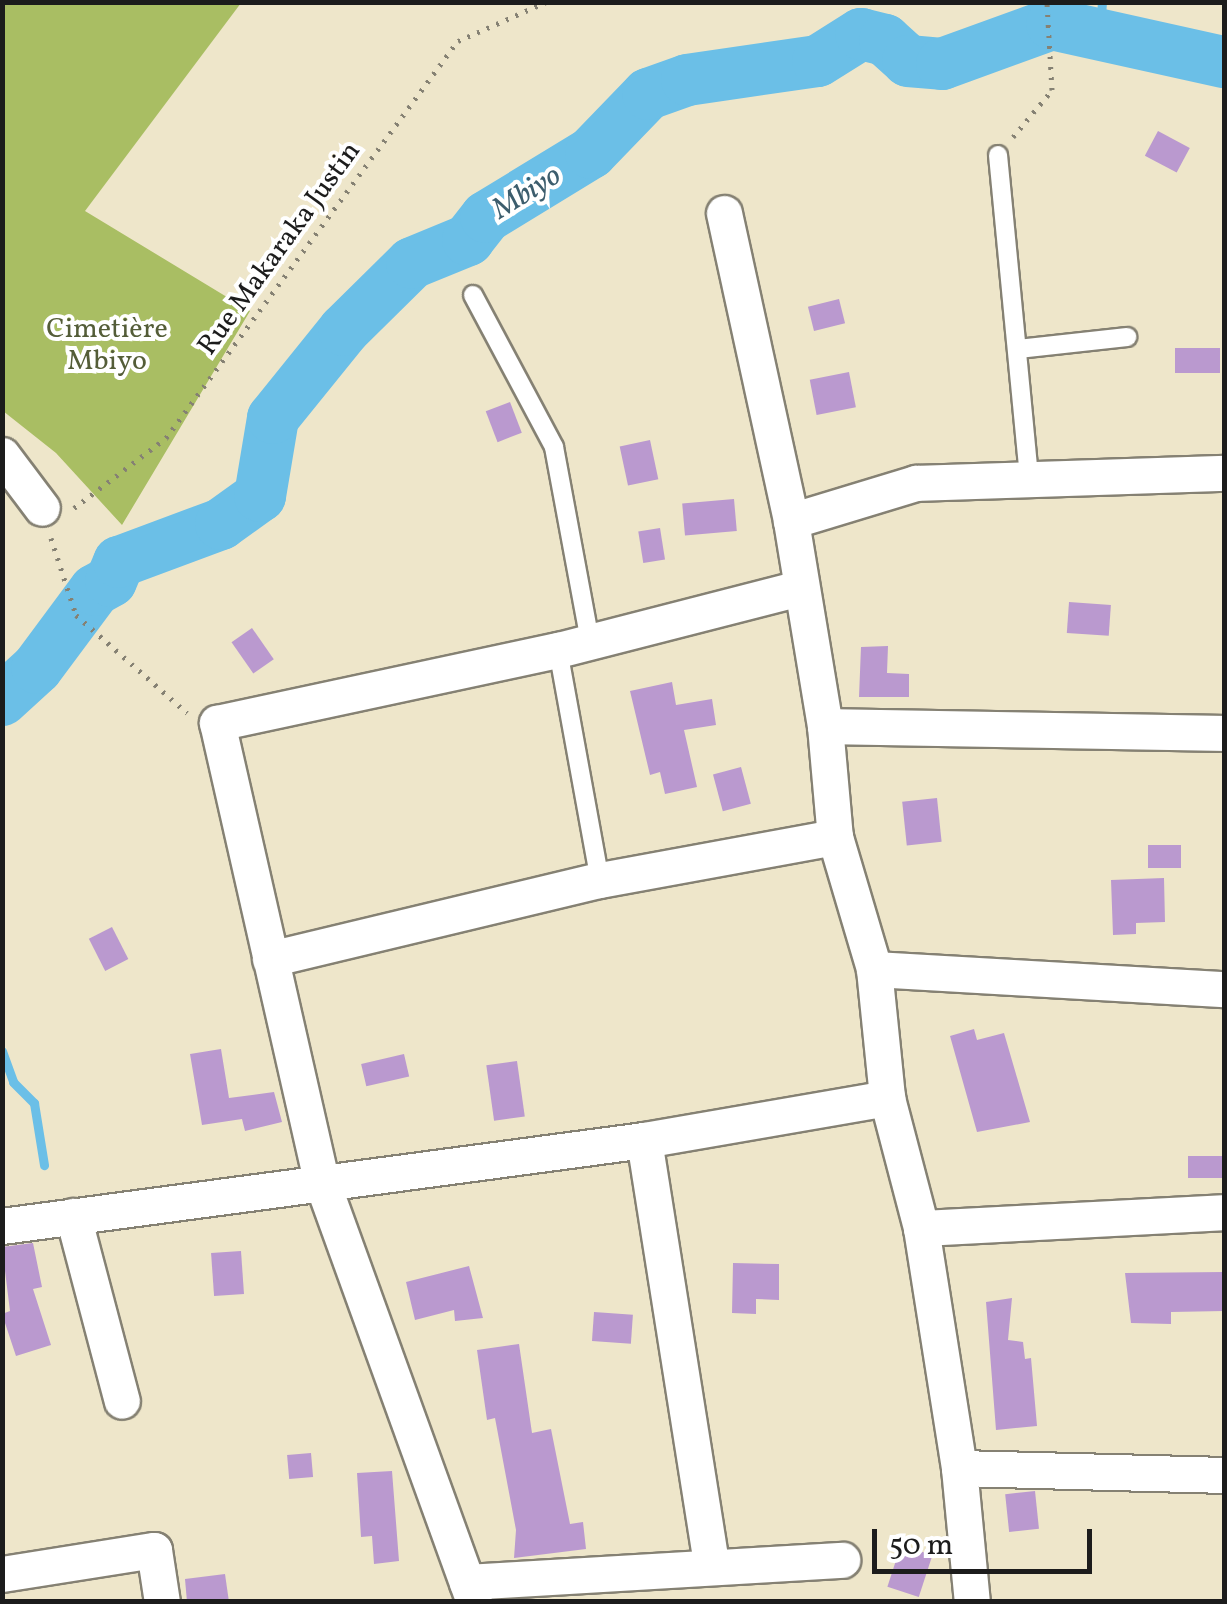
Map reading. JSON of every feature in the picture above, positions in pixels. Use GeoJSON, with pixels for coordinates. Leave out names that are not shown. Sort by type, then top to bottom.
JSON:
{"type":"FeatureCollection","features":[{"type":"Feature","properties":{"kind":"street"},"geometry":{"type":"LineString","coordinates":[[724,213],[791,521],[825,726],[834,836],[874,969],[887,1098],[920,1228],[960,1468],[972,1602]]}},
{"type":"Feature","properties":{"kind":"street"},"geometry":{"type":"LineString","coordinates":[[2,455],[45,518]]}},
{"type":"Feature","properties":{"kind":"street"},"geometry":{"type":"LineString","coordinates":[[791,521],[916,483],[1224,474]]}},
{"type":"Feature","properties":{"kind":"street"},"geometry":{"type":"LineString","coordinates":[[800,588],[574,646],[217,723],[321,1180],[470,1592],[711,1563],[842,1560]]}},
{"type":"Feature","properties":{"kind":"street"},"geometry":{"type":"LineString","coordinates":[[825,726],[1224,733]]}},
{"type":"Feature","properties":{"kind":"street"},"geometry":{"type":"LineString","coordinates":[[270,959],[600,880],[834,836]]}},
{"type":"Feature","properties":{"kind":"street"},"geometry":{"type":"LineString","coordinates":[[874,969],[1224,988]]}},
{"type":"Feature","properties":{"kind":"street"},"geometry":{"type":"LineString","coordinates":[[2,1226],[321,1180],[644,1140],[887,1098]]}},
{"type":"Feature","properties":{"kind":"street"},"geometry":{"type":"LineString","coordinates":[[644,1140],[711,1563]]}},
{"type":"Feature","properties":{"kind":"street"},"geometry":{"type":"LineString","coordinates":[[920,1228],[1224,1212]]}},
{"type":"Feature","properties":{"kind":"street"},"geometry":{"type":"LineString","coordinates":[[73,1216],[122,1401]]}},
{"type":"Feature","properties":{"kind":"street"},"geometry":{"type":"LineString","coordinates":[[960,1468],[1224,1475]]}},
{"type":"Feature","properties":{"kind":"street"},"geometry":{"type":"LineString","coordinates":[[2,1574],[154,1550],[162,1602]]}},
{"type":"Feature","properties":{"kind":"lane"},"geometry":{"type":"LineString","coordinates":[[998,155],[1029,479]]}},
{"type":"Feature","properties":{"kind":"lane"},"geometry":{"type":"LineString","coordinates":[[473,295],[554,448],[600,880]]}},
{"type":"Feature","properties":{"kind":"lane"},"geometry":{"type":"LineString","coordinates":[[1018,349],[1127,338]]}},
{"type":"Feature","properties":{"kind":"path","name":"Rue Makaraka Justin"},"geometry":{"type":"LineString","coordinates":[[45,518],[166,438],[458,42],[546,2]]}},
{"type":"Feature","properties":{"kind":"path"},"geometry":{"type":"LineString","coordinates":[[998,155],[1052,90],[1047,2]]}},
{"type":"Feature","properties":{"kind":"path"},"geometry":{"type":"LineString","coordinates":[[45,518],[76,615],[194,719],[217,723]]}},
{"type":"Feature","properties":{"kind":"green space","name":"Cimetière Mbiyo"},"geometry":{"type":"Polygon","coordinates":[[[2,3],[241,3],[85,211],[250,311],[122,525],[56,453],[3,411],[2,3]]]}},
{"type":"Feature","properties":{"kind":"building"},"geometry":{"type":"Polygon","coordinates":[[[1158,131],[1190,148],[1177,173],[1145,156],[1158,131]]]}},
{"type":"Feature","properties":{"kind":"building"},"geometry":{"type":"Polygon","coordinates":[[[839,299],[845,323],[814,331],[808,307],[839,299]]]}},
{"type":"Feature","properties":{"kind":"building"},"geometry":{"type":"Polygon","coordinates":[[[1175,348],[1220,348],[1220,373],[1175,373],[1175,348]]]}},
{"type":"Feature","properties":{"kind":"building"},"geometry":{"type":"Polygon","coordinates":[[[849,372],[856,407],[817,415],[810,380],[849,372]]]}},
{"type":"Feature","properties":{"kind":"building"},"geometry":{"type":"Polygon","coordinates":[[[510,402],[522,433],[498,442],[486,411],[510,402]]]}},
{"type":"Feature","properties":{"kind":"building"},"geometry":{"type":"Polygon","coordinates":[[[650,440],[658,479],[628,486],[620,446],[650,440]]]}},
{"type":"Feature","properties":{"kind":"building"},"geometry":{"type":"Polygon","coordinates":[[[734,499],[737,531],[685,535],[682,504],[734,499]]]}},
{"type":"Feature","properties":{"kind":"building"},"geometry":{"type":"Polygon","coordinates":[[[660,528],[665,560],[643,563],[638,531],[660,528]]]}},
{"type":"Feature","properties":{"kind":"building"},"geometry":{"type":"Polygon","coordinates":[[[1069,602],[1111,605],[1109,636],[1067,633],[1069,602]]]}},
{"type":"Feature","properties":{"kind":"building"},"geometry":{"type":"Polygon","coordinates":[[[252,628],[274,659],[253,673],[232,642],[252,628]]]}},
{"type":"Feature","properties":{"kind":"building"},"geometry":{"type":"Polygon","coordinates":[[[888,646],[887,673],[909,674],[909,697],[859,697],[861,647],[888,646]]]}},
{"type":"Feature","properties":{"kind":"building"},"geometry":{"type":"Polygon","coordinates":[[[672,682],[676,705],[712,699],[716,725],[684,730],[697,787],[665,794],[660,772],[650,775],[630,691],[672,682]]]}},
{"type":"Feature","properties":{"kind":"building"},"geometry":{"type":"Polygon","coordinates":[[[741,767],[751,804],[723,811],[713,775],[741,767]]]}},
{"type":"Feature","properties":{"kind":"building"},"geometry":{"type":"Polygon","coordinates":[[[937,798],[942,842],[907,845],[902,802],[937,798]]]}},
{"type":"Feature","properties":{"kind":"building"},"geometry":{"type":"Polygon","coordinates":[[[1148,845],[1181,845],[1181,868],[1148,868],[1148,845]]]}},
{"type":"Feature","properties":{"kind":"building"},"geometry":{"type":"Polygon","coordinates":[[[1164,878],[1165,922],[1136,923],[1136,934],[1113,935],[1111,880],[1164,878]]]}},
{"type":"Feature","properties":{"kind":"building"},"geometry":{"type":"Polygon","coordinates":[[[112,927],[128,959],[105,971],[89,939],[112,927]]]}},
{"type":"Feature","properties":{"kind":"building"},"geometry":{"type":"Polygon","coordinates":[[[974,1029],[977,1040],[1004,1033],[1030,1122],[977,1132],[950,1036],[974,1029]]]}},
{"type":"Feature","properties":{"kind":"building"},"geometry":{"type":"Polygon","coordinates":[[[221,1049],[229,1098],[274,1092],[282,1122],[245,1131],[242,1119],[202,1125],[190,1054],[221,1049]]]}},
{"type":"Feature","properties":{"kind":"building"},"geometry":{"type":"Polygon","coordinates":[[[404,1054],[409,1076],[366,1086],[361,1064],[404,1054]]]}},
{"type":"Feature","properties":{"kind":"building"},"geometry":{"type":"Polygon","coordinates":[[[517,1061],[525,1116],[494,1121],[486,1065],[517,1061]]]}},
{"type":"Feature","properties":{"kind":"building"},"geometry":{"type":"Polygon","coordinates":[[[1188,1156],[1224,1156],[1224,1178],[1188,1178],[1188,1156]]]}},
{"type":"Feature","properties":{"kind":"building"},"geometry":{"type":"Polygon","coordinates":[[[33,1243],[42,1287],[33,1289],[51,1345],[16,1356],[2,1314],[10,1311],[2,1247],[33,1243]]]}},
{"type":"Feature","properties":{"kind":"building"},"geometry":{"type":"Polygon","coordinates":[[[241,1251],[244,1294],[214,1296],[211,1253],[241,1251]]]}},
{"type":"Feature","properties":{"kind":"building"},"geometry":{"type":"Polygon","coordinates":[[[733,1263],[779,1264],[779,1300],[756,1299],[756,1314],[732,1313],[733,1263]]]}},
{"type":"Feature","properties":{"kind":"building"},"geometry":{"type":"Polygon","coordinates":[[[469,1266],[483,1318],[455,1321],[454,1310],[415,1320],[406,1282],[469,1266]]]}},
{"type":"Feature","properties":{"kind":"building"},"geometry":{"type":"Polygon","coordinates":[[[1224,1272],[1224,1311],[1171,1312],[1171,1324],[1131,1323],[1125,1273],[1224,1272]]]}},
{"type":"Feature","properties":{"kind":"building"},"geometry":{"type":"Polygon","coordinates":[[[1012,1298],[1008,1340],[1023,1342],[1025,1359],[1031,1358],[1037,1426],[996,1430],[986,1302],[1012,1298]]]}},
{"type":"Feature","properties":{"kind":"building"},"geometry":{"type":"Polygon","coordinates":[[[594,1312],[633,1315],[631,1344],[592,1341],[594,1312]]]}},
{"type":"Feature","properties":{"kind":"building"},"geometry":{"type":"Polygon","coordinates":[[[519,1344],[532,1433],[551,1429],[570,1524],[583,1522],[586,1549],[514,1558],[516,1530],[495,1418],[487,1420],[477,1350],[519,1344]]]}},
{"type":"Feature","properties":{"kind":"building"},"geometry":{"type":"Polygon","coordinates":[[[311,1453],[313,1477],[289,1479],[287,1455],[311,1453]]]}},
{"type":"Feature","properties":{"kind":"building"},"geometry":{"type":"Polygon","coordinates":[[[392,1471],[399,1561],[374,1564],[372,1536],[361,1537],[357,1473],[392,1471]]]}},
{"type":"Feature","properties":{"kind":"building"},"geometry":{"type":"Polygon","coordinates":[[[1035,1491],[1039,1529],[1009,1532],[1005,1494],[1035,1491]]]}},
{"type":"Feature","properties":{"kind":"building"},"geometry":{"type":"Polygon","coordinates":[[[901,1545],[932,1555],[919,1597],[887,1587],[901,1545]]]}},
{"type":"Feature","properties":{"kind":"building"},"geometry":{"type":"Polygon","coordinates":[[[225,1574],[229,1602],[187,1602],[185,1579],[225,1574]]]}},
{"type":"Feature","properties":{"kind":"waterway"},"geometry":{"type":"LineString","coordinates":[[1100,30],[1102,2]]}},
{"type":"Feature","properties":{"kind":"waterway","name":"Mbiyo"},"geometry":{"type":"LineString","coordinates":[[2,700],[37,668],[95,590],[111,581],[119,562],[221,524],[260,496],[273,418],[344,330],[412,263],[468,240],[486,217],[591,153],[648,94],[687,80],[818,61],[861,34],[885,40],[908,61],[942,64],[1052,24],[1224,62]]}},
{"type":"Feature","properties":{"kind":"waterway"},"geometry":{"type":"LineString","coordinates":[[2,1051],[13,1082],[34,1103],[44,1165]]}}]}
